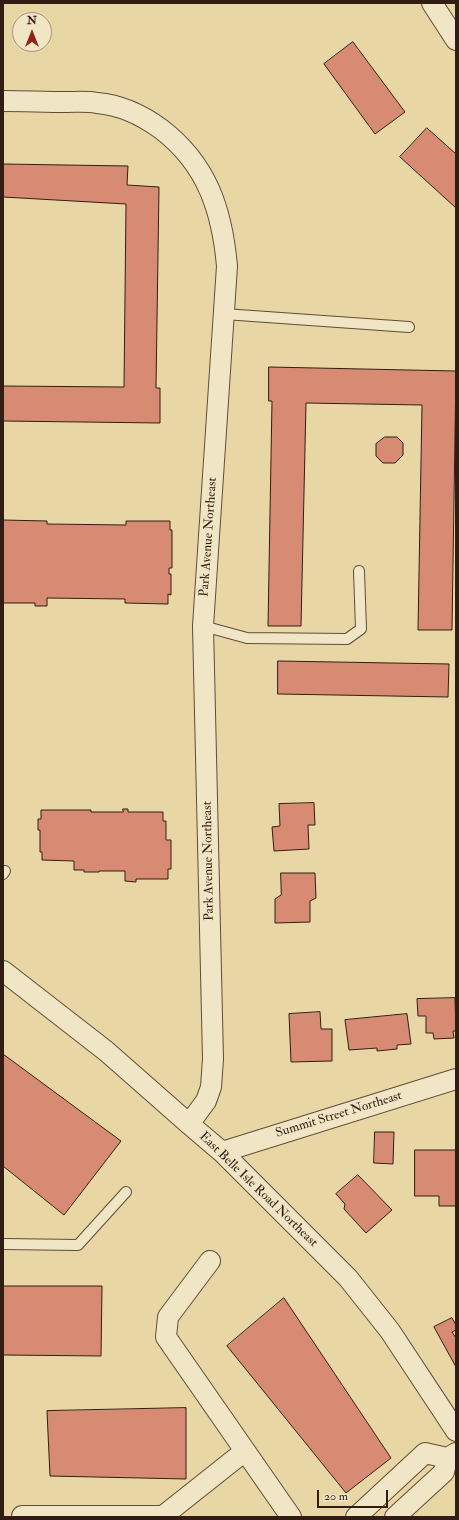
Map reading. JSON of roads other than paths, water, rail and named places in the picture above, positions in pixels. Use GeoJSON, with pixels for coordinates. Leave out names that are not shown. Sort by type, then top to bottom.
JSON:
{"type":"FeatureCollection","features":[{"type":"Feature","properties":{"kind":"street"},"geometry":{"type":"LineString","coordinates":[[432,3],[456,40]]}},
{"type":"Feature","properties":{"kind":"street","name":"Park Avenue Northeast"},"geometry":{"type":"LineString","coordinates":[[3,101],[97,103],[126,109],[148,120],[174,139],[194,162],[202,174],[218,210],[225,239],[228,266],[203,626],[213,1060],[211,1087],[206,1101],[188,1124]]}},
{"type":"Feature","properties":{"kind":"street","name":"East Belle Isle Road Northeast"},"geometry":{"type":"LineString","coordinates":[[3,971],[106,1051],[188,1124],[222,1152],[348,1278],[390,1331],[456,1431]]}},
{"type":"Feature","properties":{"kind":"street","name":"Summit Street Northeast"},"geometry":{"type":"LineString","coordinates":[[222,1152],[456,1079]]}},
{"type":"Feature","properties":{"kind":"street"},"geometry":{"type":"LineString","coordinates":[[210,1261],[168,1317],[166,1337],[291,1517]]}},
{"type":"Feature","properties":{"kind":"street"},"geometry":{"type":"LineString","coordinates":[[22,1516],[163,1516],[245,1451]]}},
{"type":"Feature","properties":{"kind":"street"},"geometry":{"type":"LineString","coordinates":[[356,1517],[425,1453],[452,1456],[444,1472],[395,1517]]}},
{"type":"Feature","properties":{"kind":"lane"},"geometry":{"type":"LineString","coordinates":[[224,314],[409,327]]}},
{"type":"Feature","properties":{"kind":"lane"},"geometry":{"type":"LineString","coordinates":[[203,626],[247,638],[347,639],[360,629],[359,571]]}},
{"type":"Feature","properties":{"kind":"lane"},"geometry":{"type":"LineString","coordinates":[[3,1244],[78,1245],[126,1192]]}}]}
